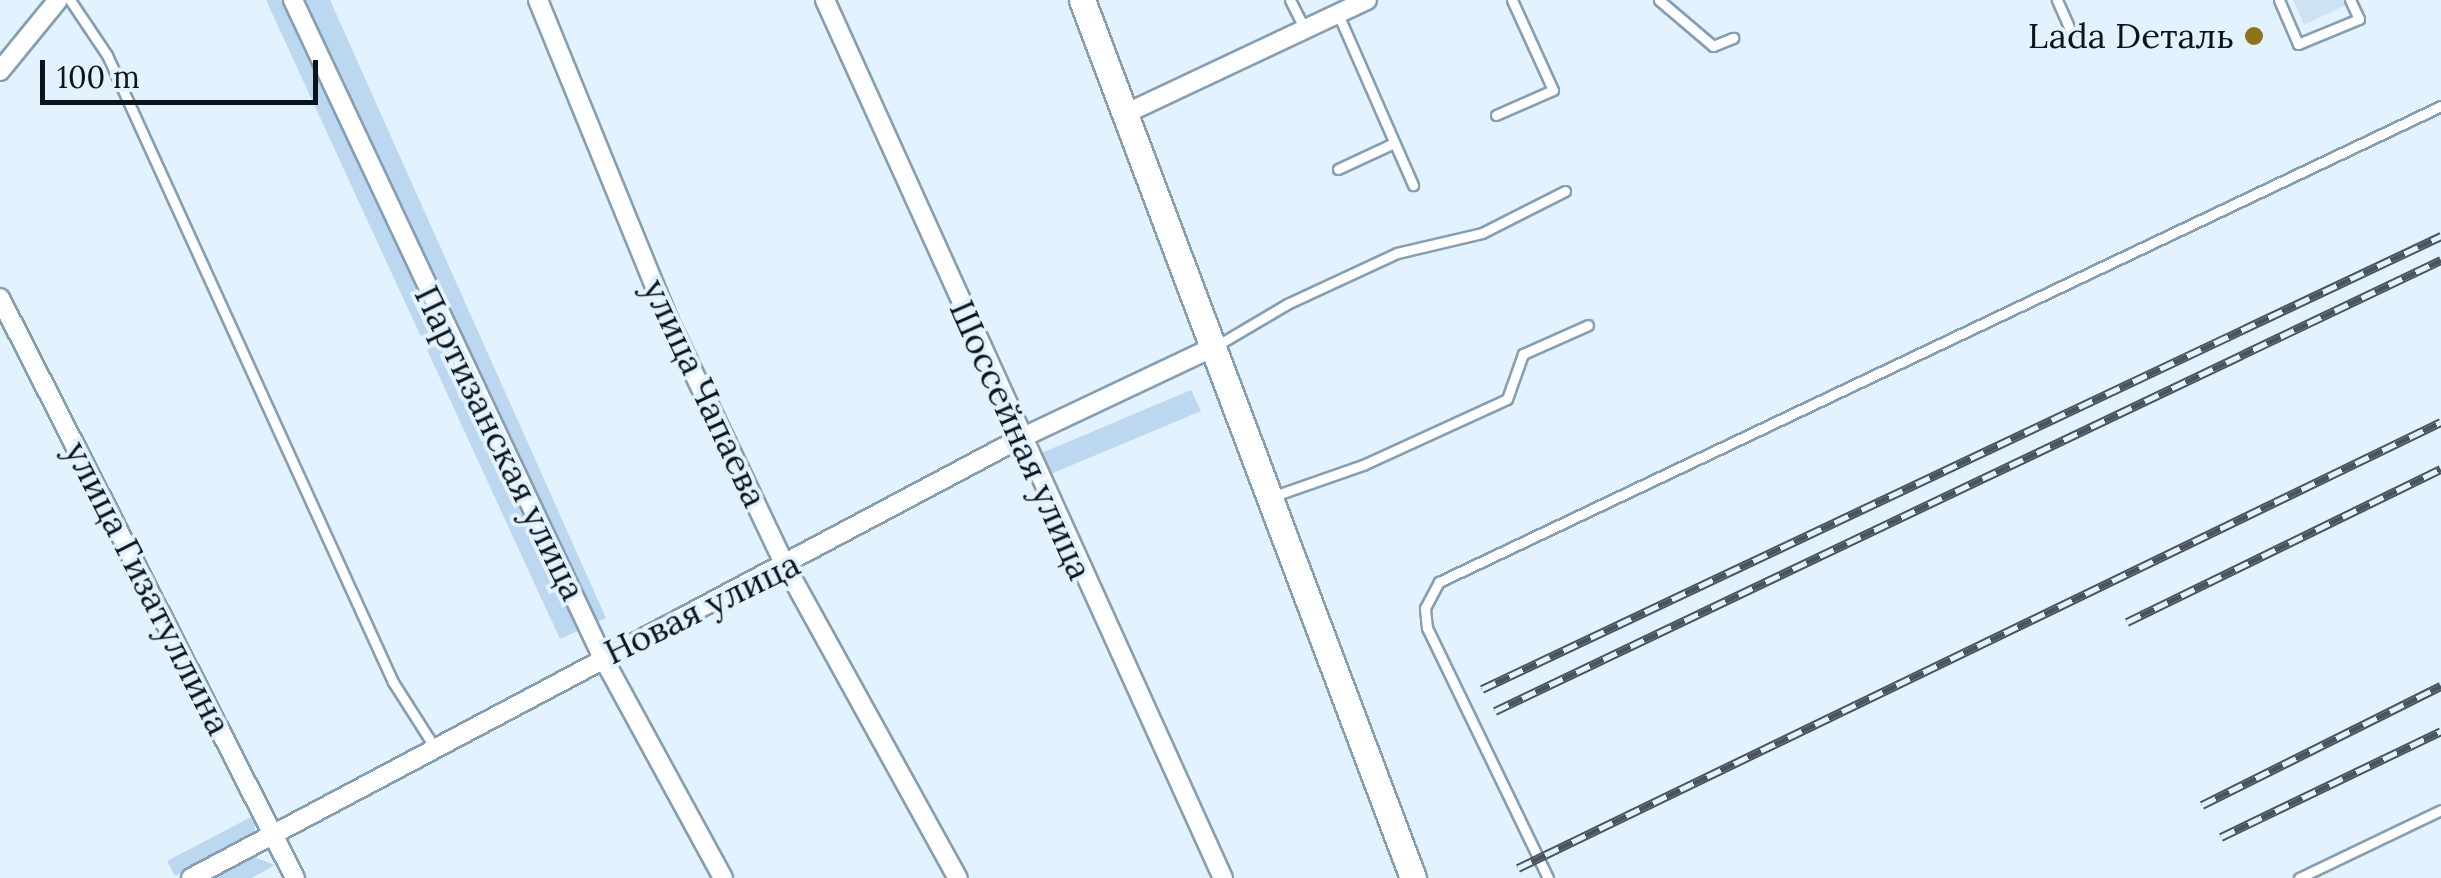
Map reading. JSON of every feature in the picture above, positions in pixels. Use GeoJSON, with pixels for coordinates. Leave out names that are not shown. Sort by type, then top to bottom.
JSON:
{"type":"FeatureCollection","features":[{"type":"Feature","properties":{"kind":"main road"},"geometry":{"type":"LineString","coordinates":[[1082,0],[1129,112],[1412,878]]}},
{"type":"Feature","properties":{"kind":"street"},"geometry":{"type":"LineString","coordinates":[[0,71],[58,0]]}},
{"type":"Feature","properties":{"kind":"street","name":"Партизанская улица"},"geometry":{"type":"LineString","coordinates":[[293,0],[602,656],[723,878]]}},
{"type":"Feature","properties":{"kind":"street","name":"улица Чапаева"},"geometry":{"type":"LineString","coordinates":[[538,0],[669,321],[786,567],[958,878]]}},
{"type":"Feature","properties":{"kind":"street","name":"Шоссейная улица"},"geometry":{"type":"LineString","coordinates":[[825,0],[1020,439],[1223,878]]}},
{"type":"Feature","properties":{"kind":"street"},"geometry":{"type":"LineString","coordinates":[[1129,112],[1366,0]]}},
{"type":"Feature","properties":{"kind":"street","name":"улица Гизатуллина"},"geometry":{"type":"LineString","coordinates":[[0,298],[295,878]]}},
{"type":"Feature","properties":{"kind":"street","name":"Новая улица"},"geometry":{"type":"LineString","coordinates":[[191,878],[602,656],[786,567],[1020,439],[1216,346]]}},
{"type":"Feature","properties":{"kind":"lane"},"geometry":{"type":"LineString","coordinates":[[70,0],[108,55],[393,682],[435,748]]}},
{"type":"Feature","properties":{"kind":"lane"},"geometry":{"type":"LineString","coordinates":[[1290,0],[1305,29]]}},
{"type":"Feature","properties":{"kind":"lane"},"geometry":{"type":"LineString","coordinates":[[1496,115],[1553,90],[1512,0]]}},
{"type":"Feature","properties":{"kind":"lane"},"geometry":{"type":"LineString","coordinates":[[1659,0],[1713,46],[1733,38]]}},
{"type":"Feature","properties":{"kind":"lane"},"geometry":{"type":"LineString","coordinates":[[2057,0],[2072,32]]}},
{"type":"Feature","properties":{"kind":"lane"},"geometry":{"type":"LineString","coordinates":[[2279,0],[2298,44],[2358,19],[2350,0]]}},
{"type":"Feature","properties":{"kind":"lane"},"geometry":{"type":"LineString","coordinates":[[1338,14],[1412,185]]}},
{"type":"Feature","properties":{"kind":"lane"},"geometry":{"type":"LineString","coordinates":[[1548,878],[1426,628],[1425,608],[1438,582],[2441,106]]}},
{"type":"Feature","properties":{"kind":"lane"},"geometry":{"type":"LineString","coordinates":[[1338,168],[1394,143]]}},
{"type":"Feature","properties":{"kind":"lane"},"geometry":{"type":"LineString","coordinates":[[1216,346],[1287,304],[1397,253],[1482,233],[1565,191]]}},
{"type":"Feature","properties":{"kind":"lane"},"geometry":{"type":"LineString","coordinates":[[1272,497],[1364,464],[1506,398],[1523,354],[1588,325]]}},
{"type":"Feature","properties":{"kind":"lane"},"geometry":{"type":"LineString","coordinates":[[2300,878],[2441,810]]}},
{"type":"Feature","properties":{"kind":"shaded area"},"geometry":{"type":"Polygon","coordinates":[[[266,0],[330,0],[606,618],[560,639],[266,0]]]}},
{"type":"Feature","properties":{"kind":"shaded area"},"geometry":{"type":"Polygon","coordinates":[[[2293,0],[2356,0],[2304,25],[2293,0]]]}},
{"type":"Feature","properties":{"kind":"shaded area"},"geometry":{"type":"Polygon","coordinates":[[[1191,390],[1201,411],[1046,476],[1037,455],[1191,390]]]}},
{"type":"Feature","properties":{"kind":"shaded area"},"geometry":{"type":"Polygon","coordinates":[[[255,815],[255,834],[175,876],[167,861],[255,815]]]}},
{"type":"Feature","properties":{"kind":"shaded area"},"geometry":{"type":"Polygon","coordinates":[[[254,857],[275,865],[252,878],[215,878],[254,857]]]}},
{"type":"Feature","properties":{"kind":"railway"},"geometry":{"type":"LineString","coordinates":[[1482,689],[2441,236]]}},
{"type":"Feature","properties":{"kind":"railway"},"geometry":{"type":"LineString","coordinates":[[1495,711],[2441,260]]}},
{"type":"Feature","properties":{"kind":"railway"},"geometry":{"type":"LineString","coordinates":[[1518,868],[2441,422]]}},
{"type":"Feature","properties":{"kind":"railway"},"geometry":{"type":"LineString","coordinates":[[2127,622],[2441,469]]}},
{"type":"Feature","properties":{"kind":"railway"},"geometry":{"type":"LineString","coordinates":[[2202,805],[2441,686]]}},
{"type":"Feature","properties":{"kind":"railway"},"geometry":{"type":"LineString","coordinates":[[2221,837],[2441,731]]}},
{"type":"Feature","properties":{"kind":"place","name":"Lada Dеталь"},"geometry":{"type":"Point","coordinates":[2254,36]}}]}
